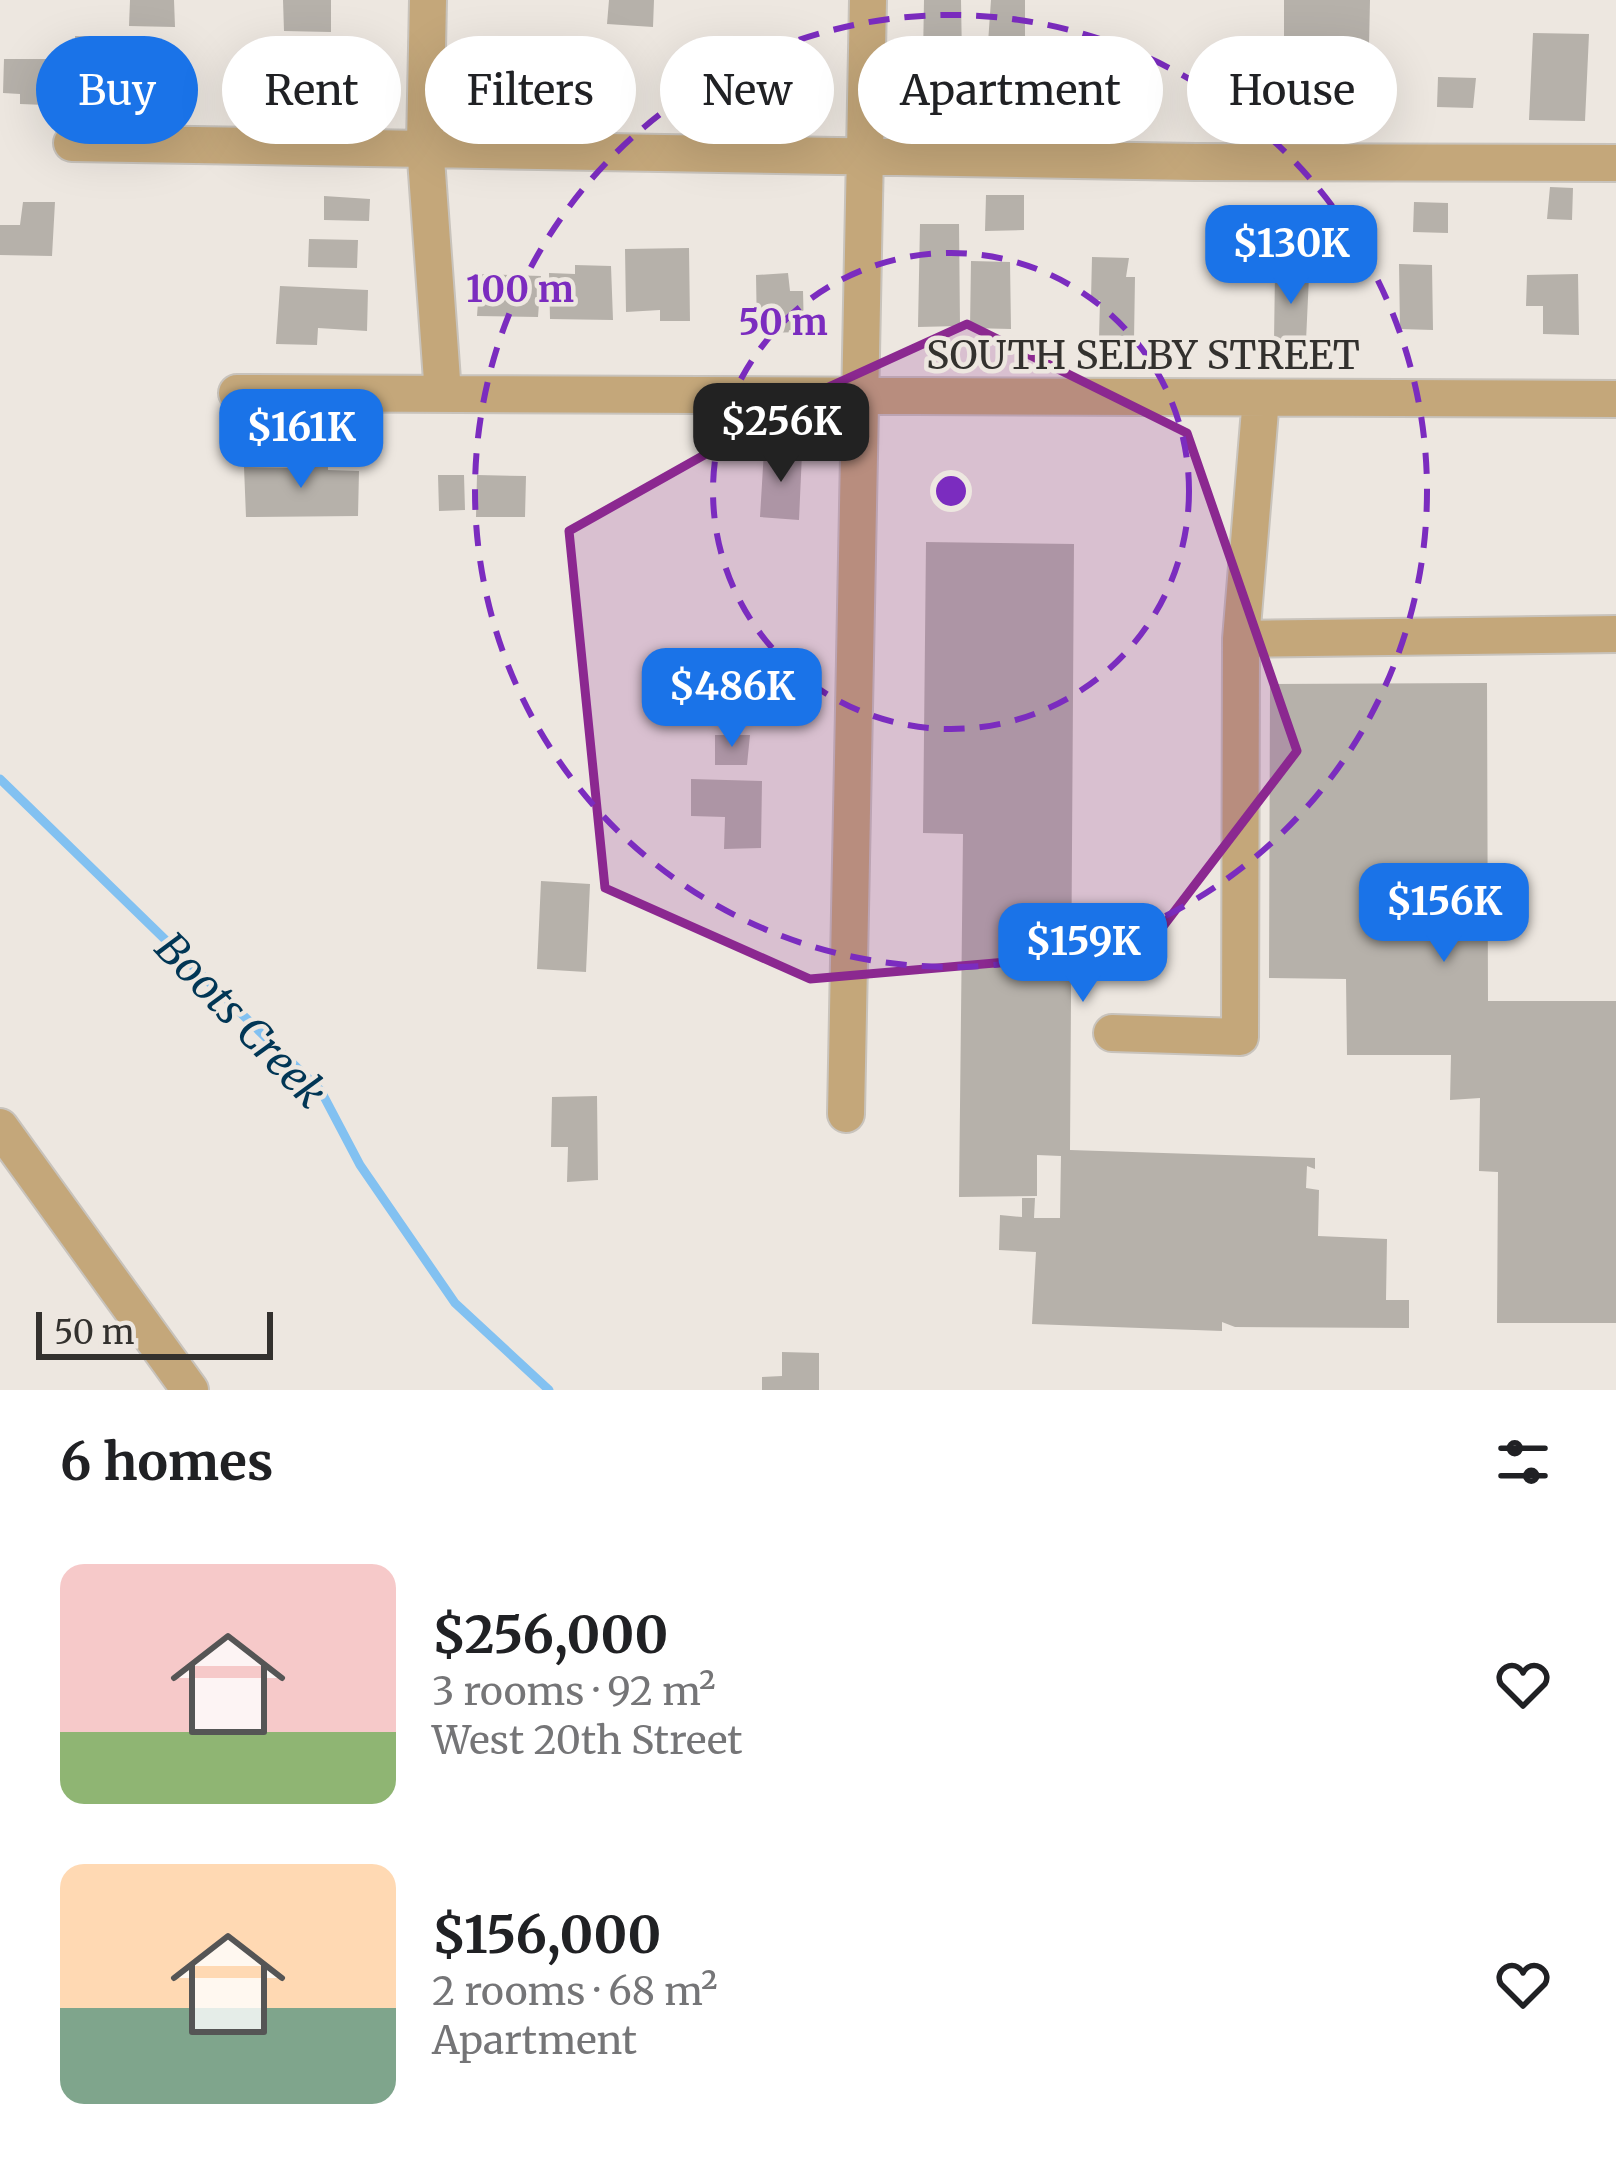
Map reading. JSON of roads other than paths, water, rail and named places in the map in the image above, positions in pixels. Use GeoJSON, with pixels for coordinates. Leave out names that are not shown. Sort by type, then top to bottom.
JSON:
{"type":"FeatureCollection","features":[{"type":"Feature","properties":{"kind":"street"},"geometry":{"type":"LineString","coordinates":[[428,0],[425,146],[443,394]]}},
{"type":"Feature","properties":{"kind":"street"},"geometry":{"type":"LineString","coordinates":[[847,1114],[868,0]]}},
{"type":"Feature","properties":{"kind":"street"},"geometry":{"type":"LineString","coordinates":[[190,144],[1195,163],[1616,163]]}},
{"type":"Feature","properties":{"kind":"street","name":"SOUTH SELBY STREET"},"geometry":{"type":"LineString","coordinates":[[237,393],[1616,399]]}},
{"type":"Feature","properties":{"kind":"street"},"geometry":{"type":"LineString","coordinates":[[1112,1033],[1240,1037],[1241,639],[1261,398]]}},
{"type":"Feature","properties":{"kind":"street"},"geometry":{"type":"LineString","coordinates":[[1241,639],[1616,634]]}},
{"type":"Feature","properties":{"kind":"street"},"geometry":{"type":"LineString","coordinates":[[0,1127],[190,1390]]}},
{"type":"Feature","properties":{"kind":"waterway","name":"Boots Creek"},"geometry":{"type":"LineString","coordinates":[[0,779],[321,1091],[360,1165],[455,1303],[549,1390]]}}]}
